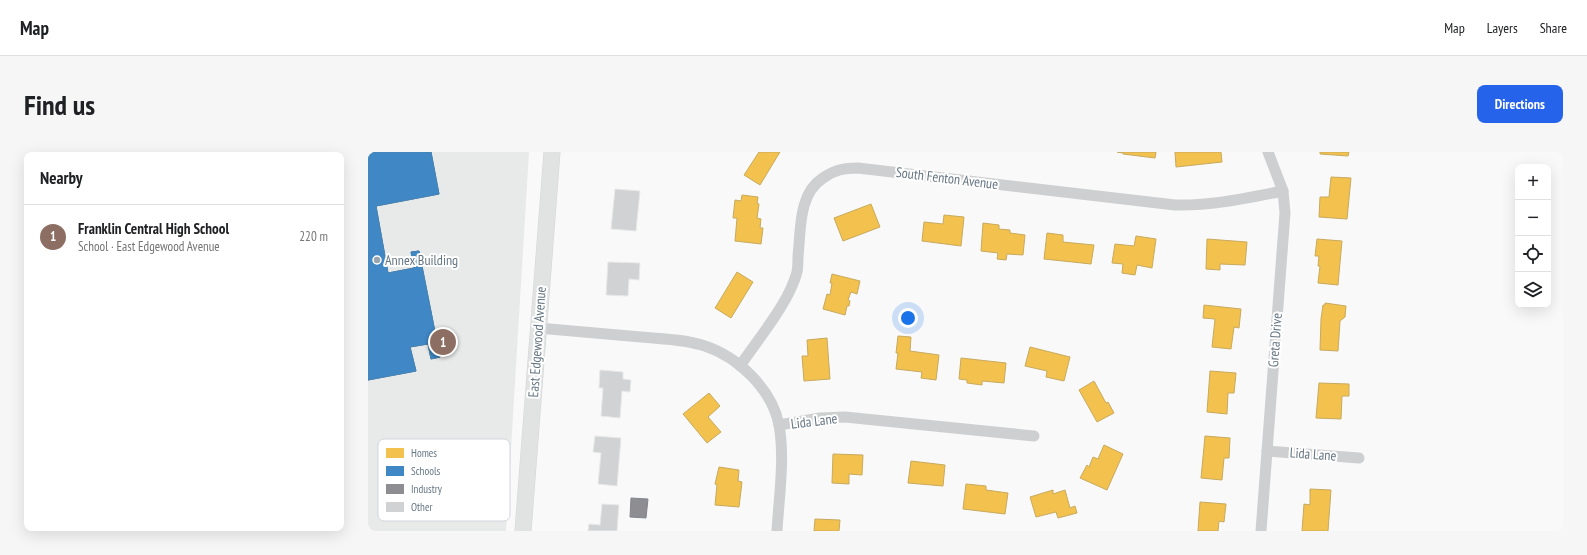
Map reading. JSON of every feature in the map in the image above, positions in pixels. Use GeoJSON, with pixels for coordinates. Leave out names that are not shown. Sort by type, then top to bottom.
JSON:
{"type":"FeatureCollection","features":[{"type":"Feature","properties":{"kind":"main road","name":"East Edgewood Avenue"},"geometry":{"type":"LineString","coordinates":[[522,531],[552,152]]}},
{"type":"Feature","properties":{"kind":"street","name":"Greta Drive"},"geometry":{"type":"LineString","coordinates":[[1261,531],[1285,213],[1283,190],[1268,152]]}},
{"type":"Feature","properties":{"kind":"street","name":"South Fenton Avenue"},"geometry":{"type":"LineString","coordinates":[[740,366],[783,304],[797,272],[802,214],[805,201],[811,189],[820,179],[837,170],[858,168],[1193,205],[1216,204],[1283,190]]}},
{"type":"Feature","properties":{"kind":"street","name":"Lida Lane"},"geometry":{"type":"LineString","coordinates":[[538,328],[689,342],[716,350],[740,366],[754,379],[766,395],[779,425],[820,418],[845,417],[1034,436]]}},
{"type":"Feature","properties":{"kind":"street"},"geometry":{"type":"LineString","coordinates":[[777,531],[782,451],[779,425]]}},
{"type":"Feature","properties":{"kind":"street","name":"Lida Lane"},"geometry":{"type":"LineString","coordinates":[[1267,451],[1359,458]]}},
{"type":"Feature","properties":{"kind":"shaded area"},"geometry":{"type":"Polygon","coordinates":[[[368,152],[529,152],[510,465],[510,439],[378,439],[378,521],[507,521],[506,531],[368,531],[368,152]]]}},
{"type":"Feature","properties":{"kind":"building: Homes"},"geometry":{"type":"Polygon","coordinates":[[[759,152],[780,152],[760,185],[744,175],[759,152]]]}},
{"type":"Feature","properties":{"kind":"building: Homes"},"geometry":{"type":"Polygon","coordinates":[[[1117,152],[1156,152],[1155,158],[1117,152]]]}},
{"type":"Feature","properties":{"kind":"building: Homes"},"geometry":{"type":"Polygon","coordinates":[[[1175,152],[1221,152],[1222,162],[1176,167],[1175,152]]]}},
{"type":"Feature","properties":{"kind":"building: Homes"},"geometry":{"type":"Polygon","coordinates":[[[1320,152],[1349,152],[1348,156],[1320,154],[1320,152]]]}},
{"type":"Feature","properties":{"kind":"building: Homes"},"geometry":{"type":"Polygon","coordinates":[[[1331,177],[1351,178],[1347,219],[1319,217],[1320,197],[1329,197],[1331,177]]]}},
{"type":"Feature","properties":{"kind":"building: Homes"},"geometry":{"type":"Polygon","coordinates":[[[742,195],[758,197],[757,203],[759,204],[757,218],[761,219],[760,228],[763,228],[761,244],[735,241],[737,218],[733,218],[735,200],[741,201],[742,195]]]}},
{"type":"Feature","properties":{"kind":"building: Homes"},"geometry":{"type":"Polygon","coordinates":[[[871,204],[880,227],[843,241],[834,218],[871,204]]]}},
{"type":"Feature","properties":{"kind":"building: Homes"},"geometry":{"type":"Polygon","coordinates":[[[944,215],[964,217],[961,246],[922,241],[924,222],[943,224],[944,215]]]}},
{"type":"Feature","properties":{"kind":"building: Homes"},"geometry":{"type":"Polygon","coordinates":[[[983,223],[999,225],[999,229],[1010,230],[1010,233],[1025,235],[1023,255],[1007,254],[1006,260],[997,259],[998,253],[981,251],[983,223]]]}},
{"type":"Feature","properties":{"kind":"building: Homes"},"geometry":{"type":"Polygon","coordinates":[[[1047,233],[1063,235],[1063,242],[1094,245],[1091,264],[1044,259],[1047,233]]]}},
{"type":"Feature","properties":{"kind":"building: Homes"},"geometry":{"type":"Polygon","coordinates":[[[1136,236],[1156,239],[1152,268],[1137,265],[1135,275],[1122,273],[1123,264],[1112,263],[1115,244],[1134,246],[1136,236]]]}},
{"type":"Feature","properties":{"kind":"building: Homes"},"geometry":{"type":"Polygon","coordinates":[[[1207,239],[1247,242],[1245,265],[1220,264],[1220,270],[1206,269],[1207,239]]]}},
{"type":"Feature","properties":{"kind":"building: Homes"},"geometry":{"type":"Polygon","coordinates":[[[1317,239],[1342,241],[1338,285],[1318,283],[1320,266],[1318,266],[1319,256],[1315,256],[1317,239]]]}},
{"type":"Feature","properties":{"kind":"building: Homes"},"geometry":{"type":"Polygon","coordinates":[[[737,272],[753,282],[731,318],[715,308],[737,272]]]}},
{"type":"Feature","properties":{"kind":"building: Homes"},"geometry":{"type":"Polygon","coordinates":[[[832,274],[860,281],[857,294],[851,292],[848,300],[850,301],[849,306],[847,306],[845,315],[823,309],[827,294],[830,295],[832,274]]]}},
{"type":"Feature","properties":{"kind":"building: Homes"},"geometry":{"type":"Polygon","coordinates":[[[1325,303],[1346,306],[1345,317],[1340,321],[1338,351],[1320,350],[1321,319],[1323,305],[1325,305],[1325,303]]]}},
{"type":"Feature","properties":{"kind":"building: Homes"},"geometry":{"type":"Polygon","coordinates":[[[1204,305],[1241,309],[1239,328],[1234,327],[1231,349],[1212,347],[1215,319],[1203,318],[1204,305]]]}},
{"type":"Feature","properties":{"kind":"building: Homes"},"geometry":{"type":"Polygon","coordinates":[[[898,336],[911,337],[910,351],[939,355],[936,380],[921,378],[922,372],[896,369],[898,336]]]}},
{"type":"Feature","properties":{"kind":"building: Homes"},"geometry":{"type":"Polygon","coordinates":[[[827,338],[830,379],[804,381],[802,356],[808,356],[807,340],[827,338]]]}},
{"type":"Feature","properties":{"kind":"building: Homes"},"geometry":{"type":"Polygon","coordinates":[[[1030,347],[1070,357],[1064,381],[1046,377],[1047,371],[1025,366],[1030,347]]]}},
{"type":"Feature","properties":{"kind":"building: Homes"},"geometry":{"type":"Polygon","coordinates":[[[961,358],[1006,363],[1004,383],[982,381],[982,385],[967,383],[967,380],[959,379],[961,358]]]}},
{"type":"Feature","properties":{"kind":"building: Homes"},"geometry":{"type":"Polygon","coordinates":[[[1210,371],[1236,373],[1234,393],[1228,393],[1227,414],[1207,412],[1210,371]]]}},
{"type":"Feature","properties":{"kind":"building: Homes"},"geometry":{"type":"Polygon","coordinates":[[[1094,381],[1106,403],[1108,402],[1114,413],[1097,422],[1079,390],[1094,381]]]}},
{"type":"Feature","properties":{"kind":"building: Homes"},"geometry":{"type":"Polygon","coordinates":[[[1319,383],[1349,384],[1349,396],[1342,396],[1341,419],[1316,418],[1319,383]]]}},
{"type":"Feature","properties":{"kind":"building: Homes"},"geometry":{"type":"Polygon","coordinates":[[[709,393],[720,406],[708,417],[721,432],[707,443],[683,414],[709,393]]]}},
{"type":"Feature","properties":{"kind":"building: Homes"},"geometry":{"type":"Polygon","coordinates":[[[1205,436],[1230,438],[1229,458],[1224,458],[1222,480],[1201,478],[1205,436]]]}},
{"type":"Feature","properties":{"kind":"building: Homes"},"geometry":{"type":"Polygon","coordinates":[[[1104,445],[1123,454],[1107,490],[1080,478],[1087,465],[1089,467],[1093,457],[1098,459],[1104,445]]]}},
{"type":"Feature","properties":{"kind":"building: Homes"},"geometry":{"type":"Polygon","coordinates":[[[833,454],[863,455],[862,475],[849,474],[849,484],[832,483],[833,454]]]}},
{"type":"Feature","properties":{"kind":"building: Homes"},"geometry":{"type":"Polygon","coordinates":[[[911,461],[945,465],[943,486],[908,483],[911,461]]]}},
{"type":"Feature","properties":{"kind":"building: Homes"},"geometry":{"type":"Polygon","coordinates":[[[719,467],[739,470],[738,481],[742,482],[739,507],[715,505],[717,485],[715,484],[719,467]]]}},
{"type":"Feature","properties":{"kind":"building: Homes"},"geometry":{"type":"Polygon","coordinates":[[[966,484],[986,486],[986,490],[1008,493],[1005,514],[963,509],[966,484]]]}},
{"type":"Feature","properties":{"kind":"building: Homes"},"geometry":{"type":"Polygon","coordinates":[[[1310,489],[1331,490],[1328,531],[1302,531],[1304,504],[1310,505],[1310,489]]]}},
{"type":"Feature","properties":{"kind":"building: Homes"},"geometry":{"type":"Polygon","coordinates":[[[1053,490],[1053,494],[1065,490],[1070,508],[1075,506],[1077,513],[1058,518],[1056,512],[1036,517],[1030,497],[1053,490]]]}},
{"type":"Feature","properties":{"kind":"building: Homes"},"geometry":{"type":"Polygon","coordinates":[[[1200,502],[1226,504],[1224,522],[1219,521],[1218,531],[1198,531],[1200,502]]]}},
{"type":"Feature","properties":{"kind":"building: Homes"},"geometry":{"type":"Polygon","coordinates":[[[815,519],[840,520],[839,531],[814,531],[815,519]]]}},
{"type":"Feature","properties":{"kind":"building: Schools","name":"Annex Building"},"geometry":{"type":"Polygon","coordinates":[[[368,152],[431,152],[439,194],[376,206],[388,273],[414,268],[411,252],[419,251],[440,357],[431,359],[428,344],[410,347],[416,371],[368,380],[368,152]],[[415,280],[389,285],[400,346],[426,341],[415,280]]]}},
{"type":"Feature","properties":{"kind":"building: Schools","name":"Annex Building"},"geometry":{"type":"Polygon","coordinates":[[[368,152],[431,152],[439,194],[376,206],[388,273],[414,268],[411,252],[419,251],[440,357],[431,359],[428,344],[410,347],[416,371],[368,380],[368,152]]]}},
{"type":"Feature","properties":{"kind":"building: Industry"},"geometry":{"type":"Polygon","coordinates":[[[631,498],[648,499],[646,518],[630,517],[631,498]]]}},
{"type":"Feature","properties":{"kind":"building: Other"},"geometry":{"type":"Polygon","coordinates":[[[615,189],[640,191],[636,231],[611,229],[615,189]]]}},
{"type":"Feature","properties":{"kind":"building: Other"},"geometry":{"type":"Polygon","coordinates":[[[608,262],[640,263],[639,280],[629,279],[628,296],[606,295],[608,262]]]}},
{"type":"Feature","properties":{"kind":"building: Other"},"geometry":{"type":"Polygon","coordinates":[[[600,370],[623,372],[623,379],[631,380],[630,392],[622,391],[620,418],[601,416],[603,388],[599,388],[600,370]]]}},
{"type":"Feature","properties":{"kind":"building: Other"},"geometry":{"type":"Polygon","coordinates":[[[595,436],[621,438],[617,486],[598,484],[601,453],[593,452],[595,436]]]}},
{"type":"Feature","properties":{"kind":"building: Other"},"geometry":{"type":"Polygon","coordinates":[[[602,504],[619,505],[617,531],[588,531],[589,524],[600,525],[602,504]]]}},
{"type":"Feature","properties":{"kind":"place","name":"Annex Building"},"geometry":{"type":"Point","coordinates":[377,260]}},
{"type":"Feature","properties":{"kind":"place","name":"Franklin Central High School"},"geometry":{"type":"Point","coordinates":[443,342]}}]}
